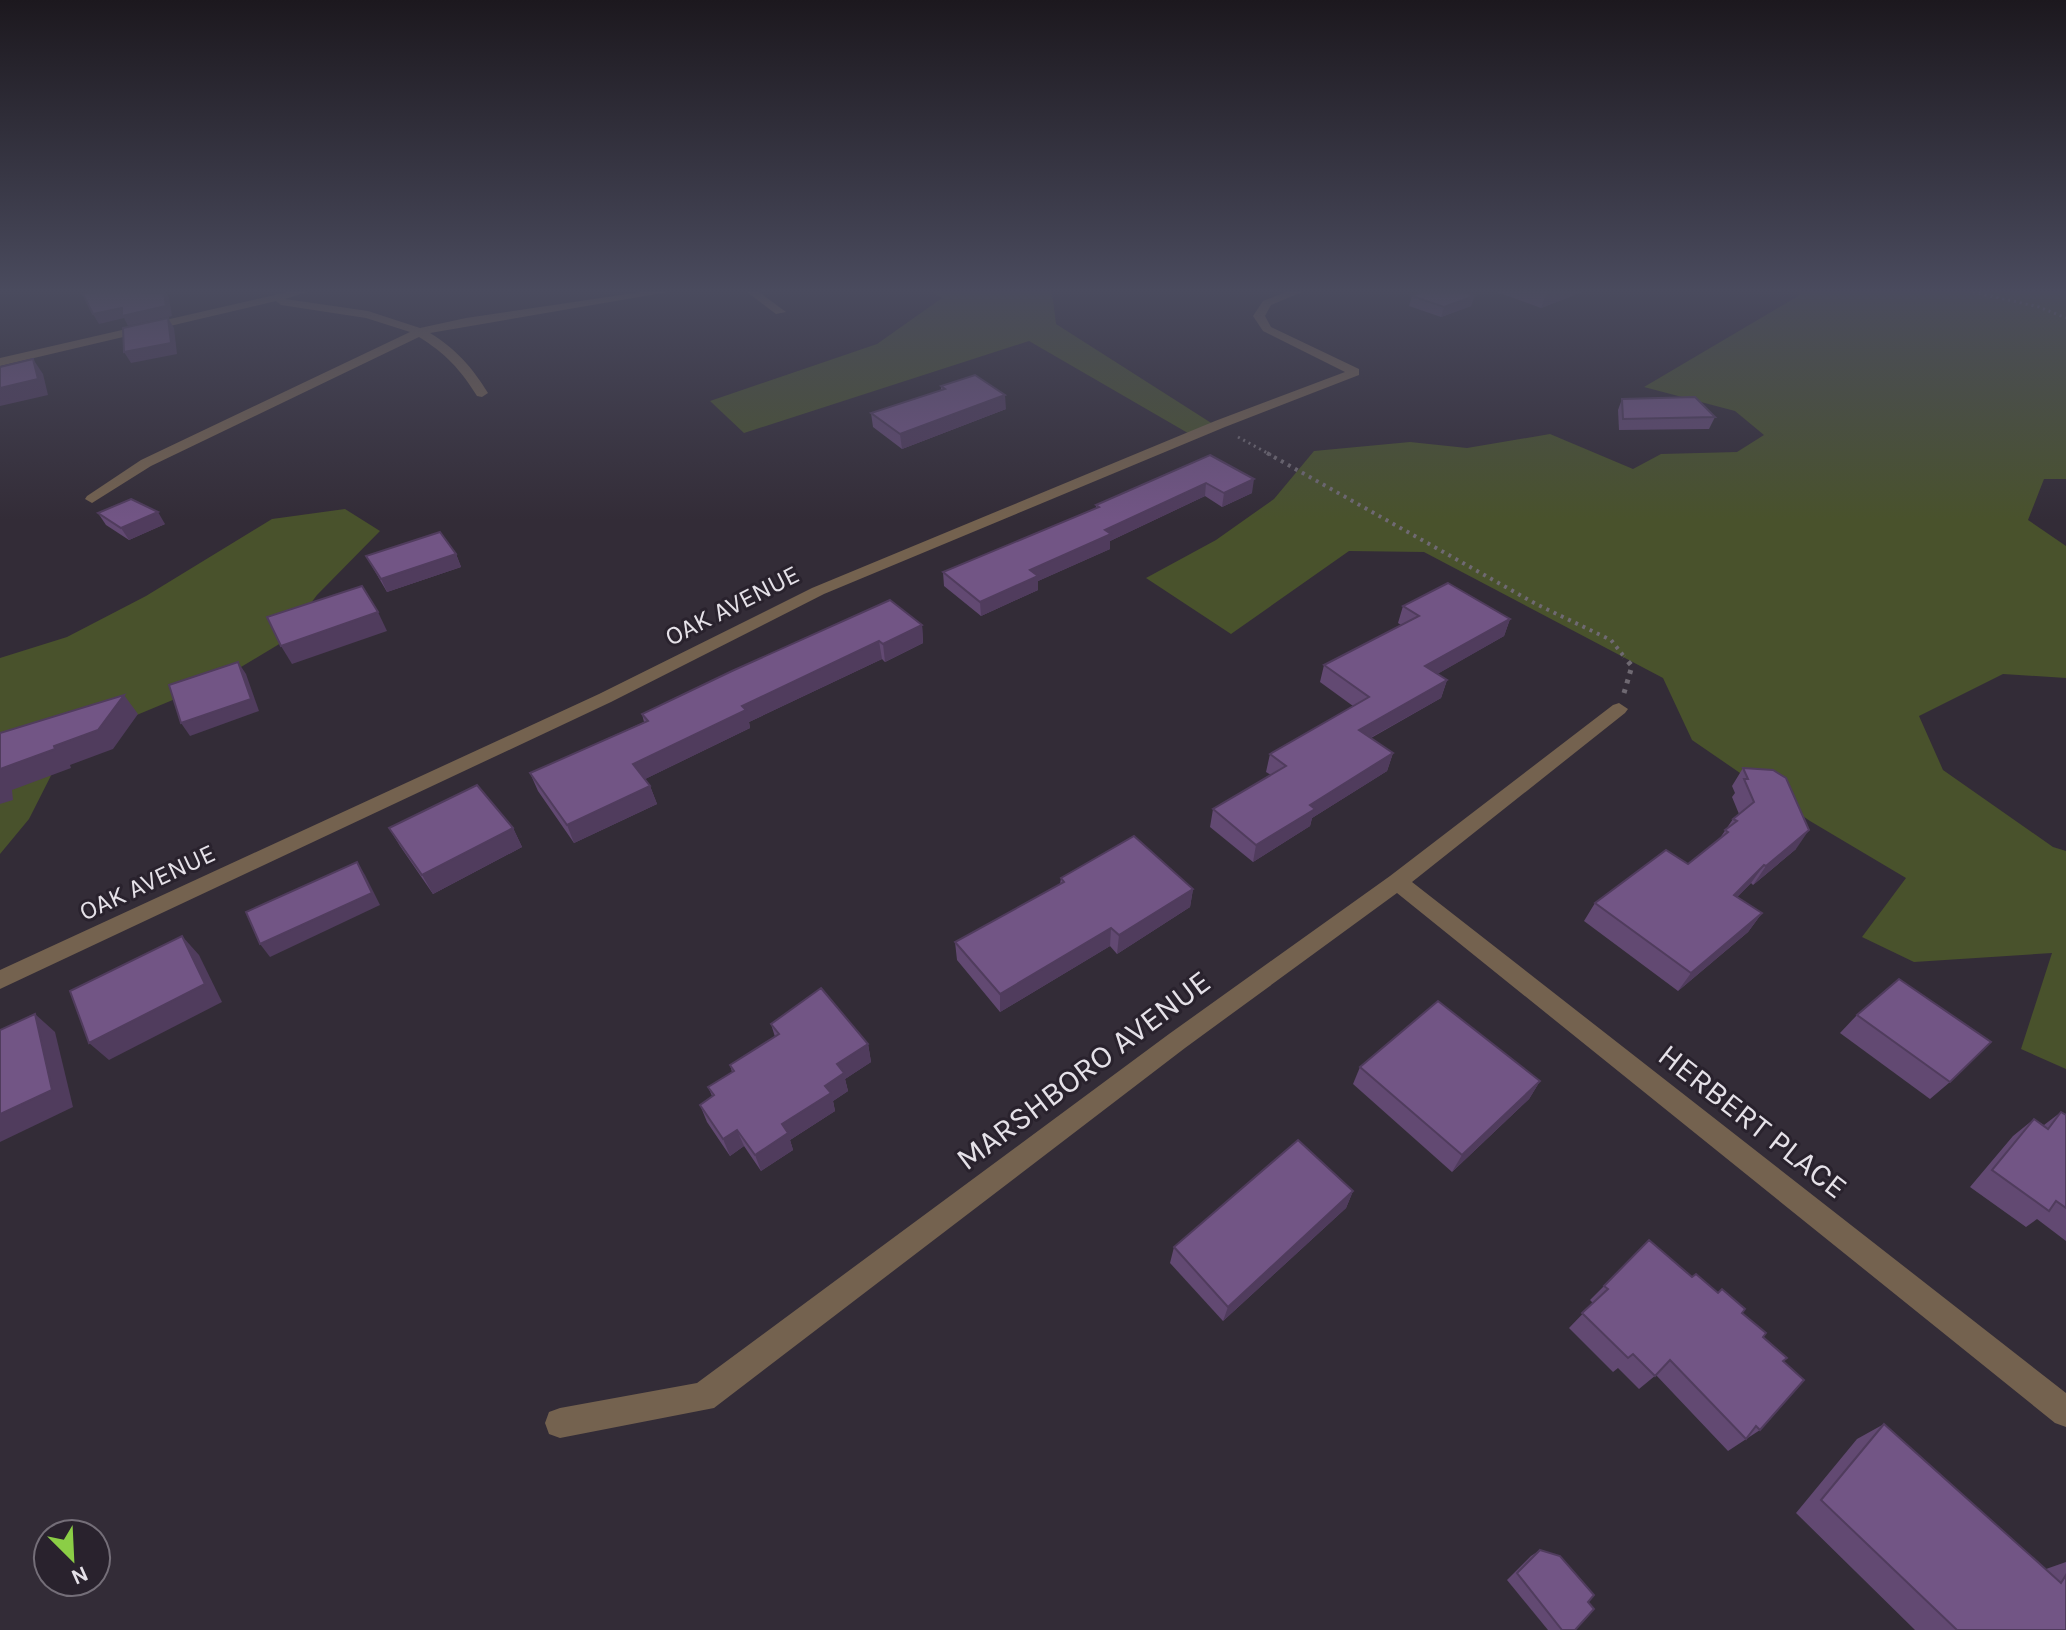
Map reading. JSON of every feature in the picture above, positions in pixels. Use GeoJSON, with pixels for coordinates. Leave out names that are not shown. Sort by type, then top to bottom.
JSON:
{"type":"FeatureCollection","features":[{"type":"Feature","properties":{"kind":"street"},"geometry":{"type":"LineString","coordinates":[[92,499],[146,463],[345,368]]}},
{"type":"Feature","properties":{"kind":"street"},"geometry":{"type":"LineString","coordinates":[[466,368],[482,393]]}},
{"type":"Feature","properties":{"kind":"street","name":"OAK AVENUE"},"geometry":{"type":"LineString","coordinates":[[0,980],[605,698],[818,591],[1220,424],[1355,372],[1347,368]]}},
{"type":"Feature","properties":{"kind":"street","name":"MARSHBORO AVENUE"},"geometry":{"type":"LineString","coordinates":[[560,1423],[703,1397],[1177,1041],[1397,882],[1619,709]]}},
{"type":"Feature","properties":{"kind":"street","name":"HERBERT PLACE"},"geometry":{"type":"LineString","coordinates":[[1397,882],[2066,1412]]}},
{"type":"Feature","properties":{"kind":"path"},"geometry":{"type":"LineString","coordinates":[[1229,431],[1536,604],[1611,640],[1632,666],[1619,709]]}},
{"type":"Feature","properties":{"kind":"green space"},"geometry":{"type":"Polygon","coordinates":[[[806,368],[945,368],[744,433],[710,401],[806,368]]]}},
{"type":"Feature","properties":{"kind":"green space"},"geometry":{"type":"Polygon","coordinates":[[[1076,368],[1125,368],[1216,426],[1193,436],[1076,368]]]}},
{"type":"Feature","properties":{"kind":"green space"},"geometry":{"type":"Polygon","coordinates":[[[1676,368],[2066,368],[2066,479],[2044,479],[2028,520],[2066,546],[2066,678],[2003,674],[1919,716],[1943,770],[2053,847],[2066,851],[2066,1069],[2021,1049],[2052,953],[1914,962],[1862,937],[1906,878],[1810,821],[1692,740],[1663,678],[1424,552],[1349,551],[1231,634],[1146,578],[1216,540],[1274,499],[1314,451],[1410,442],[1467,448],[1550,434],[1633,469],[1661,454],[1737,452],[1764,435],[1735,411],[1644,387],[1676,368]]]}},
{"type":"Feature","properties":{"kind":"green space"},"geometry":{"type":"Polygon","coordinates":[[[345,509],[380,531],[317,595],[281,643],[216,682],[67,744],[29,819],[0,854],[0,658],[67,637],[146,596],[272,519],[345,509]]]}},
{"type":"Feature","properties":{"kind":"building"},"geometry":{"type":"Polygon","coordinates":[[[0,368],[35,368],[38,379],[0,388],[0,368]]]}},
{"type":"Feature","properties":{"kind":"building"},"geometry":{"type":"Polygon","coordinates":[[[975,375],[1005,395],[900,434],[871,413],[945,389],[941,386],[975,375]]]}},
{"type":"Feature","properties":{"kind":"building"},"geometry":{"type":"Polygon","coordinates":[[[1695,397],[1715,417],[1623,419],[1622,399],[1695,397]]]}},
{"type":"Feature","properties":{"kind":"building"},"geometry":{"type":"Polygon","coordinates":[[[1210,455],[1254,479],[1224,493],[1206,483],[1105,530],[1111,534],[1030,570],[1038,576],[980,602],[943,572],[1099,507],[1096,505],[1210,455]]]}},
{"type":"Feature","properties":{"kind":"building"},"geometry":{"type":"Polygon","coordinates":[[[131,499],[158,512],[121,528],[98,513],[131,499]]]}},
{"type":"Feature","properties":{"kind":"building"},"geometry":{"type":"Polygon","coordinates":[[[440,532],[456,554],[381,579],[366,556],[440,532]]]}},
{"type":"Feature","properties":{"kind":"building"},"geometry":{"type":"Polygon","coordinates":[[[1448,583],[1510,619],[1425,666],[1447,680],[1359,730],[1393,753],[1310,805],[1315,809],[1256,845],[1213,809],[1286,766],[1270,754],[1369,697],[1324,665],[1419,616],[1403,606],[1448,583]]]}},
{"type":"Feature","properties":{"kind":"building"},"geometry":{"type":"Polygon","coordinates":[[[362,586],[378,612],[281,646],[267,617],[362,586]]]}},
{"type":"Feature","properties":{"kind":"building"},"geometry":{"type":"Polygon","coordinates":[[[890,600],[922,625],[883,644],[879,641],[742,706],[746,710],[633,764],[650,786],[567,825],[530,773],[648,721],[642,714],[890,600]]]}},
{"type":"Feature","properties":{"kind":"building"},"geometry":{"type":"Polygon","coordinates":[[[238,662],[251,699],[181,723],[169,685],[238,662]]]}},
{"type":"Feature","properties":{"kind":"building"},"geometry":{"type":"Polygon","coordinates":[[[124,695],[98,730],[0,769],[0,733],[124,695]]]}},
{"type":"Feature","properties":{"kind":"building"},"geometry":{"type":"Polygon","coordinates":[[[1743,768],[1773,770],[1786,778],[1809,830],[1764,865],[1734,895],[1762,913],[1691,973],[1595,903],[1666,850],[1688,864],[1728,832],[1725,830],[1737,821],[1733,819],[1754,802],[1744,779],[1748,779],[1743,768]]]}},
{"type":"Feature","properties":{"kind":"building"},"geometry":{"type":"Polygon","coordinates":[[[477,785],[513,828],[422,875],[389,828],[477,785]]]}},
{"type":"Feature","properties":{"kind":"building"},"geometry":{"type":"Polygon","coordinates":[[[1134,836],[1193,889],[1119,935],[1111,928],[1000,994],[955,942],[1064,882],[1061,878],[1134,836]]]}},
{"type":"Feature","properties":{"kind":"building"},"geometry":{"type":"Polygon","coordinates":[[[357,862],[372,893],[260,944],[246,912],[357,862]]]}},
{"type":"Feature","properties":{"kind":"building"},"geometry":{"type":"Polygon","coordinates":[[[182,936],[205,984],[89,1043],[70,991],[182,936]]]}},
{"type":"Feature","properties":{"kind":"building"},"geometry":{"type":"Polygon","coordinates":[[[1899,979],[1991,1042],[1950,1082],[1857,1015],[1899,979]]]}},
{"type":"Feature","properties":{"kind":"building"},"geometry":{"type":"Polygon","coordinates":[[[821,988],[868,1044],[837,1064],[844,1073],[825,1086],[831,1093],[782,1124],[788,1133],[755,1155],[737,1130],[723,1139],[700,1105],[714,1095],[708,1087],[734,1071],[730,1065],[779,1034],[771,1024],[821,988]]]}},
{"type":"Feature","properties":{"kind":"building"},"geometry":{"type":"Polygon","coordinates":[[[1438,1001],[1540,1081],[1462,1155],[1360,1067],[1438,1001]]]}},
{"type":"Feature","properties":{"kind":"building"},"geometry":{"type":"Polygon","coordinates":[[[35,1014],[52,1090],[0,1114],[0,1030],[35,1014]]]}},
{"type":"Feature","properties":{"kind":"building"},"geometry":{"type":"Polygon","coordinates":[[[2061,1112],[2066,1115],[2066,1208],[2056,1201],[2049,1211],[1992,1170],[2034,1119],[2048,1129],[2061,1112]]]}},
{"type":"Feature","properties":{"kind":"building"},"geometry":{"type":"Polygon","coordinates":[[[1298,1140],[1353,1191],[1228,1307],[1174,1247],[1298,1140]]]}},
{"type":"Feature","properties":{"kind":"building"},"geometry":{"type":"Polygon","coordinates":[[[1649,1240],[1692,1277],[1696,1274],[1718,1293],[1722,1289],[1745,1309],[1742,1313],[1766,1333],[1763,1337],[1787,1358],[1783,1361],[1804,1380],[1760,1430],[1756,1426],[1746,1439],[1670,1360],[1655,1376],[1633,1354],[1628,1358],[1582,1313],[1608,1289],[1604,1286],[1649,1240]]]}},
{"type":"Feature","properties":{"kind":"building"},"geometry":{"type":"Polygon","coordinates":[[[1884,1424],[2061,1583],[2066,1575],[2066,1630],[1957,1630],[1821,1500],[1884,1424]]]}},
{"type":"Feature","properties":{"kind":"building"},"geometry":{"type":"Polygon","coordinates":[[[1540,1550],[1560,1556],[1594,1595],[1588,1602],[1594,1609],[1575,1630],[1562,1630],[1517,1573],[1540,1550]]]}}]}
